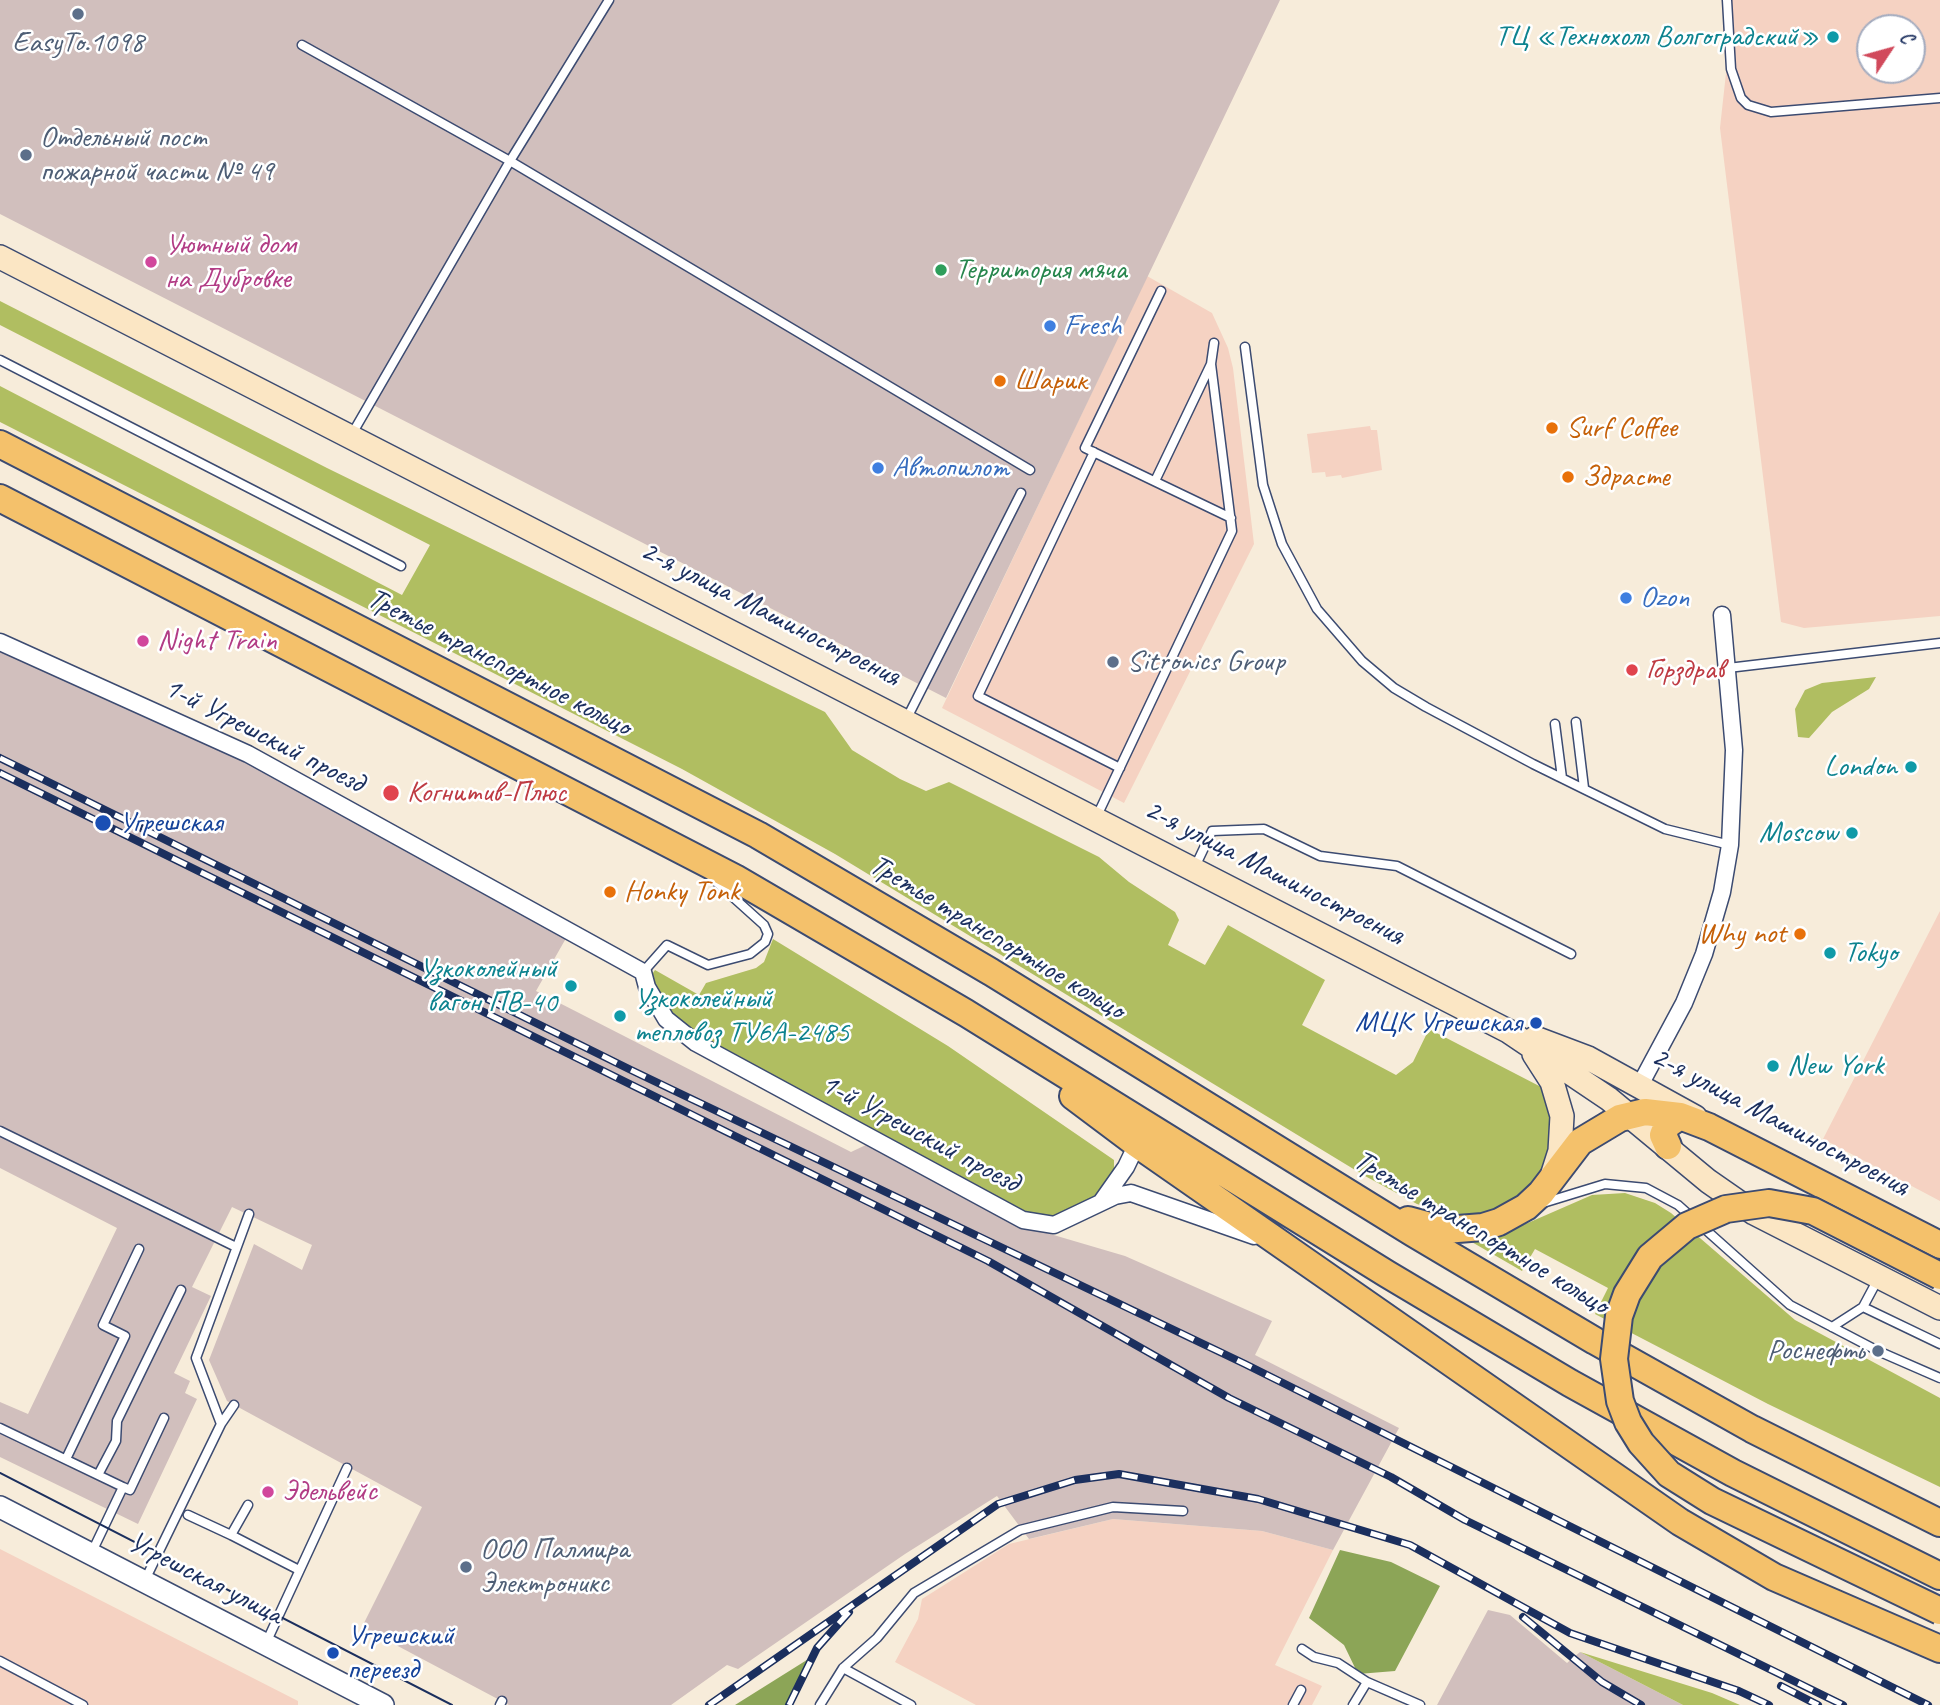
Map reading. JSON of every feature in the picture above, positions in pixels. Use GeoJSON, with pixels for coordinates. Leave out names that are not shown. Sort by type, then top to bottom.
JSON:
{"type":"FeatureCollection","features":[{"type":"Feature","properties":{"kind":"main road","name":"2-я улица Машиностроения"},"geometry":{"type":"LineString","coordinates":[[0,257],[1508,1031],[1630,1115],[1708,1181],[1754,1213],[1940,1308]]}},
{"type":"Feature","properties":{"kind":"main road","name":"Третье транспортное кольцо"},"geometry":{"type":"LineString","coordinates":[[0,444],[758,835],[991,972],[1353,1196],[1607,1348],[1752,1429],[1940,1523]]}},
{"type":"Feature","properties":{"kind":"main road"},"geometry":{"type":"LineString","coordinates":[[0,498],[675,846],[780,903],[966,1013],[1387,1274],[1570,1383],[1733,1473],[1940,1576]]}},
{"type":"Feature","properties":{"kind":"main road"},"geometry":{"type":"LineString","coordinates":[[966,1013],[1137,1144],[1680,1521],[1774,1577],[1940,1648]]}},
{"type":"Feature","properties":{"kind":"main road","name":"2-я улица Машиностроения"},"geometry":{"type":"LineString","coordinates":[[1508,1031],[1588,1058],[1640,1085],[1709,1127],[1940,1245]]}},
{"type":"Feature","properties":{"kind":"main road"},"geometry":{"type":"LineString","coordinates":[[1508,1031],[1539,1060],[1558,1100],[1562,1116],[1560,1150],[1550,1181]]}},
{"type":"Feature","properties":{"kind":"main road"},"geometry":{"type":"LineString","coordinates":[[1353,1196],[1413,1223],[1445,1230],[1483,1227],[1514,1215],[1526,1207],[1580,1142],[1597,1130],[1630,1115],[1644,1112],[1680,1116],[1709,1127]]}},
{"type":"Feature","properties":{"kind":"main road"},"geometry":{"type":"LineString","coordinates":[[1668,1146],[1662,1135],[1667,1125],[1680,1116]]}},
{"type":"Feature","properties":{"kind":"main road"},"geometry":{"type":"LineString","coordinates":[[1940,1276],[1813,1211],[1769,1203],[1726,1209],[1687,1226],[1650,1257],[1627,1294],[1619,1316],[1614,1359],[1620,1401],[1628,1422],[1654,1460],[1670,1474],[1712,1501],[1940,1611]]}},
{"type":"Feature","properties":{"kind":"main road"},"geometry":{"type":"LineString","coordinates":[[1835,1604],[1857,1621],[1940,1659]]}},
{"type":"Feature","properties":{"kind":"street"},"geometry":{"type":"LineString","coordinates":[[1640,1085],[1684,1003],[1704,954],[1722,892],[1730,845],[1735,763],[1722,615]]}},
{"type":"Feature","properties":{"kind":"street","name":"1-й Угрешский проезд"},"geometry":{"type":"LineString","coordinates":[[0,642],[248,754],[643,972],[647,987],[666,1018],[696,1043],[1023,1220],[1054,1225],[1101,1202],[1131,1193],[1225,1224],[1292,1253]]}},
{"type":"Feature","properties":{"kind":"street","name":"1-й Угрешский проезд"},"geometry":{"type":"LineString","coordinates":[[1101,1202],[1126,1167],[1137,1144]]}},
{"type":"Feature","properties":{"kind":"street","name":"Угрешская улица"},"geometry":{"type":"LineString","coordinates":[[0,1507],[383,1705]]}},
{"type":"Feature","properties":{"kind":"lane"},"geometry":{"type":"LineString","coordinates":[[351,437],[510,162],[610,0]]}},
{"type":"Feature","properties":{"kind":"lane"},"geometry":{"type":"LineString","coordinates":[[1727,0],[1731,69],[1741,98],[1748,105],[1771,111],[1940,98]]}},
{"type":"Feature","properties":{"kind":"lane"},"geometry":{"type":"LineString","coordinates":[[302,45],[510,162],[1030,470]]}},
{"type":"Feature","properties":{"kind":"lane"},"geometry":{"type":"LineString","coordinates":[[1161,291],[1085,448],[1231,518]]}},
{"type":"Feature","properties":{"kind":"lane"},"geometry":{"type":"LineString","coordinates":[[1096,818],[1232,531],[1212,364],[1214,343]]}},
{"type":"Feature","properties":{"kind":"lane"},"geometry":{"type":"LineString","coordinates":[[1245,347],[1266,496],[1282,544],[1317,609],[1362,661],[1394,688],[1562,778],[1665,829],[1730,845]]}},
{"type":"Feature","properties":{"kind":"lane"},"geometry":{"type":"LineString","coordinates":[[0,360],[401,566]]}},
{"type":"Feature","properties":{"kind":"lane"},"geometry":{"type":"LineString","coordinates":[[1155,481],[1212,364]]}},
{"type":"Feature","properties":{"kind":"lane"},"geometry":{"type":"LineString","coordinates":[[1094,452],[978,696],[1120,768]]}},
{"type":"Feature","properties":{"kind":"lane"},"geometry":{"type":"LineString","coordinates":[[906,721],[1021,493]]}},
{"type":"Feature","properties":{"kind":"lane"},"geometry":{"type":"LineString","coordinates":[[1728,668],[1940,643]]}},
{"type":"Feature","properties":{"kind":"lane"},"geometry":{"type":"LineString","coordinates":[[1576,722],[1584,788]]}},
{"type":"Feature","properties":{"kind":"lane"},"geometry":{"type":"LineString","coordinates":[[1556,724],[1562,778]]}},
{"type":"Feature","properties":{"kind":"lane"},"geometry":{"type":"LineString","coordinates":[[1194,869],[1212,831],[1264,829],[1320,856],[1397,866],[1571,954]]}},
{"type":"Feature","properties":{"kind":"lane"},"geometry":{"type":"LineString","coordinates":[[643,972],[667,945],[708,965],[760,949],[768,934],[757,916],[675,846]]}},
{"type":"Feature","properties":{"kind":"lane"},"geometry":{"type":"LineString","coordinates":[[0,1131],[236,1247]]}},
{"type":"Feature","properties":{"kind":"lane"},"geometry":{"type":"LineString","coordinates":[[1514,1215],[1585,1188],[1622,1184],[1646,1188],[1678,1205],[1790,1305],[1878,1352],[1940,1378]]}},
{"type":"Feature","properties":{"kind":"lane"},"geometry":{"type":"LineString","coordinates":[[221,1424],[196,1357],[249,1214]]}},
{"type":"Feature","properties":{"kind":"lane"},"geometry":{"type":"LineString","coordinates":[[66,1459],[124,1336],[103,1325],[139,1249]]}},
{"type":"Feature","properties":{"kind":"lane"},"geometry":{"type":"LineString","coordinates":[[1832,1327],[1863,1307],[1879,1277]]}},
{"type":"Feature","properties":{"kind":"lane"},"geometry":{"type":"LineString","coordinates":[[98,1475],[116,1441],[117,1422],[181,1290]]}},
{"type":"Feature","properties":{"kind":"lane"},"geometry":{"type":"LineString","coordinates":[[1863,1307],[1940,1344]]}},
{"type":"Feature","properties":{"kind":"lane"},"geometry":{"type":"LineString","coordinates":[[145,1580],[221,1424],[234,1405]]}},
{"type":"Feature","properties":{"kind":"lane"},"geometry":{"type":"LineString","coordinates":[[0,1428],[130,1490],[164,1418]]}},
{"type":"Feature","properties":{"kind":"lane"},"geometry":{"type":"LineString","coordinates":[[266,1643],[347,1468]]}},
{"type":"Feature","properties":{"kind":"lane"},"geometry":{"type":"LineString","coordinates":[[91,1554],[123,1487]]}},
{"type":"Feature","properties":{"kind":"lane"},"geometry":{"type":"LineString","coordinates":[[231,1535],[248,1505]]}},
{"type":"Feature","properties":{"kind":"lane"},"geometry":{"type":"LineString","coordinates":[[820,1705],[844,1668],[877,1638],[914,1593],[1020,1530],[1113,1507],[1183,1511]]}},
{"type":"Feature","properties":{"kind":"lane"},"geometry":{"type":"LineString","coordinates":[[188,1515],[299,1570]]}},
{"type":"Feature","properties":{"kind":"lane"},"geometry":{"type":"LineString","coordinates":[[1302,1649],[1314,1657],[1338,1663],[1367,1682],[1420,1705]]}},
{"type":"Feature","properties":{"kind":"lane"},"geometry":{"type":"LineString","coordinates":[[0,1661],[83,1705]]}},
{"type":"Feature","properties":{"kind":"lane"},"geometry":{"type":"LineString","coordinates":[[844,1668],[911,1705]]}},
{"type":"Feature","properties":{"kind":"lane"},"geometry":{"type":"LineString","coordinates":[[1353,1705],[1367,1682]]}},
{"type":"Feature","properties":{"kind":"lane"},"geometry":{"type":"LineString","coordinates":[[1293,1705],[1301,1690]]}},
{"type":"Feature","properties":{"kind":"shaded area"},"geometry":{"type":"Polygon","coordinates":[[[0,0],[1280,0],[946,698],[0,214],[0,0]]]}},
{"type":"Feature","properties":{"kind":"shaded area"},"geometry":{"type":"Polygon","coordinates":[[[1722,0],[1940,0],[1940,616],[1804,628],[1781,622],[1720,128],[1726,73],[1722,0]]]}},
{"type":"Feature","properties":{"kind":"shaded area"},"geometry":{"type":"Polygon","coordinates":[[[1147,276],[1212,313],[1228,348],[1233,368],[1254,544],[1124,803],[942,708],[1147,276]]]}},
{"type":"Feature","properties":{"kind":"shaded area"},"geometry":{"type":"Polygon","coordinates":[[[1370,426],[1371,430],[1377,430],[1382,470],[1342,478],[1341,475],[1326,477],[1325,472],[1312,473],[1307,434],[1370,426]]]}},
{"type":"Feature","properties":{"kind":"shaded area"},"geometry":{"type":"Polygon","coordinates":[[[0,649],[241,759],[569,933],[536,991],[851,1152],[868,1144],[1023,1226],[1125,1256],[1272,1321],[1255,1355],[1399,1428],[1333,1550],[1262,1531],[1113,1519],[1029,1539],[997,1496],[905,1554],[738,1669],[727,1665],[671,1705],[509,1705],[362,1627],[422,1507],[227,1401],[209,1360],[254,1244],[302,1270],[312,1245],[232,1207],[192,1287],[211,1296],[174,1373],[190,1381],[185,1393],[197,1399],[138,1524],[0,1457],[0,1402],[28,1414],[117,1228],[0,1168],[0,649]]]}},
{"type":"Feature","properties":{"kind":"shaded area"},"geometry":{"type":"Polygon","coordinates":[[[1940,911],[1940,1201],[1823,1139],[1940,911]]]}},
{"type":"Feature","properties":{"kind":"shaded area"},"geometry":{"type":"Polygon","coordinates":[[[1113,1519],[1262,1531],[1333,1550],[1275,1665],[1322,1686],[1312,1705],[976,1705],[895,1662],[918,1619],[922,1599],[1009,1544],[1113,1519]]]}},
{"type":"Feature","properties":{"kind":"shaded area"},"geometry":{"type":"Polygon","coordinates":[[[0,1549],[298,1701],[298,1705],[0,1705],[0,1549]]]}},
{"type":"Feature","properties":{"kind":"shaded area"},"geometry":{"type":"Polygon","coordinates":[[[1488,1610],[1510,1615],[1567,1663],[1580,1652],[1683,1705],[1437,1705],[1488,1610]]]}},
{"type":"Feature","properties":{"kind":"green space"},"geometry":{"type":"Polygon","coordinates":[[[0,301],[327,468],[825,712],[852,750],[900,779],[926,791],[949,782],[1099,857],[1129,882],[1175,912],[1179,920],[1168,945],[1205,965],[1228,925],[1325,980],[1302,1025],[1396,1075],[1413,1062],[1429,1029],[1545,1089],[1553,1115],[1548,1162],[1533,1188],[1496,1212],[1461,1218],[1417,1204],[1365,1176],[835,854],[682,769],[0,422],[0,386],[402,595],[430,545],[0,325],[0,301]]]}},
{"type":"Feature","properties":{"kind":"green space"},"geometry":{"type":"Polygon","coordinates":[[[1876,677],[1869,689],[1832,712],[1809,738],[1798,737],[1795,709],[1805,690],[1822,683],[1876,677]]]}},
{"type":"Feature","properties":{"kind":"green space"},"geometry":{"type":"Polygon","coordinates":[[[773,939],[948,1046],[1114,1160],[1114,1170],[1108,1183],[1096,1198],[1050,1219],[1024,1214],[698,1038],[669,1013],[650,977],[655,970],[699,995],[706,983],[756,968],[764,962],[773,939]]]}},
{"type":"Feature","properties":{"kind":"green space"},"geometry":{"type":"Polygon","coordinates":[[[1625,1193],[1655,1203],[1671,1213],[1795,1320],[1940,1398],[1940,1487],[1768,1404],[1595,1314],[1608,1288],[1535,1249],[1522,1271],[1470,1241],[1498,1236],[1592,1195],[1625,1193]]]}},
{"type":"Feature","properties":{"kind":"green space"},"geometry":{"type":"Polygon","coordinates":[[[1340,1550],[1391,1562],[1440,1586],[1395,1671],[1358,1674],[1344,1645],[1309,1618],[1340,1550]]]}},
{"type":"Feature","properties":{"kind":"green space"},"geometry":{"type":"Polygon","coordinates":[[[1580,1652],[1712,1693],[1740,1705],[1683,1705],[1580,1652]]]}},
{"type":"Feature","properties":{"kind":"green space"},"geometry":{"type":"Polygon","coordinates":[[[810,1658],[789,1705],[735,1705],[810,1658]]]}},
{"type":"Feature","properties":{"kind":"tram line"},"geometry":{"type":"LineString","coordinates":[[0,1473],[452,1705]]}},
{"type":"Feature","properties":{"kind":"railway"},"geometry":{"type":"LineString","coordinates":[[0,758],[631,1070],[1245,1364],[1928,1705]]}},
{"type":"Feature","properties":{"kind":"railway"},"geometry":{"type":"LineString","coordinates":[[0,773],[988,1261],[1229,1398],[1391,1477],[1465,1520],[1843,1705]]}},
{"type":"Feature","properties":{"kind":"railway"},"geometry":{"type":"LineString","coordinates":[[709,1705],[998,1504],[1075,1480],[1119,1474],[1258,1499],[1410,1545],[1570,1633],[1739,1691],[1769,1705]]}},
{"type":"Feature","properties":{"kind":"railway"},"geometry":{"type":"LineString","coordinates":[[789,1705],[817,1648],[849,1612]]}},
{"type":"Feature","properties":{"kind":"railway"},"geometry":{"type":"LineString","coordinates":[[1523,1617],[1602,1682],[1641,1705]]}},
{"type":"Feature","properties":{"kind":"railway"},"geometry":{"type":"LineString","coordinates":[[1781,1686],[1818,1705]]}},
{"type":"Feature","properties":{"kind":"place","name":"EasyTo.1098"},"geometry":{"type":"Point","coordinates":[78,14]}},
{"type":"Feature","properties":{"kind":"place","name":"ТЦ «Технохолл Волгоградский»"},"geometry":{"type":"Point","coordinates":[1833,37]}},
{"type":"Feature","properties":{"kind":"place","name":"Отдельный пост пожарной части № 49"},"geometry":{"type":"Point","coordinates":[26,155]}},
{"type":"Feature","properties":{"kind":"place","name":"Уютный дом на Дубровке"},"geometry":{"type":"Point","coordinates":[151,262]}},
{"type":"Feature","properties":{"kind":"place","name":"Территория мяча"},"geometry":{"type":"Point","coordinates":[941,270]}},
{"type":"Feature","properties":{"kind":"place","name":"Fresh"},"geometry":{"type":"Point","coordinates":[1050,326]}},
{"type":"Feature","properties":{"kind":"place","name":"Шарик"},"geometry":{"type":"Point","coordinates":[1000,381]}},
{"type":"Feature","properties":{"kind":"place","name":"Surf Coffee"},"geometry":{"type":"Point","coordinates":[1552,428]}},
{"type":"Feature","properties":{"kind":"place","name":"Автопилот"},"geometry":{"type":"Point","coordinates":[878,468]}},
{"type":"Feature","properties":{"kind":"place","name":"Здрасте"},"geometry":{"type":"Point","coordinates":[1568,477]}},
{"type":"Feature","properties":{"kind":"place","name":"Ozon"},"geometry":{"type":"Point","coordinates":[1626,598]}},
{"type":"Feature","properties":{"kind":"place","name":"Night Train"},"geometry":{"type":"Point","coordinates":[143,641]}},
{"type":"Feature","properties":{"kind":"place","name":"Sitronics Group"},"geometry":{"type":"Point","coordinates":[1113,662]}},
{"type":"Feature","properties":{"kind":"place","name":"Горздрав"},"geometry":{"type":"Point","coordinates":[1632,670]}},
{"type":"Feature","properties":{"kind":"place","name":"London"},"geometry":{"type":"Point","coordinates":[1911,767]}},
{"type":"Feature","properties":{"kind":"place","name":"Когнитив-Плюс"},"geometry":{"type":"Point","coordinates":[391,793]}},
{"type":"Feature","properties":{"kind":"place","name":"Угрешская"},"geometry":{"type":"Point","coordinates":[103,823]}},
{"type":"Feature","properties":{"kind":"place","name":"Moscow"},"geometry":{"type":"Point","coordinates":[1852,833]}},
{"type":"Feature","properties":{"kind":"place","name":"Honky Tonk"},"geometry":{"type":"Point","coordinates":[610,892]}},
{"type":"Feature","properties":{"kind":"place","name":"Why not"},"geometry":{"type":"Point","coordinates":[1800,934]}},
{"type":"Feature","properties":{"kind":"place","name":"Tokyo"},"geometry":{"type":"Point","coordinates":[1830,953]}},
{"type":"Feature","properties":{"kind":"place","name":"Узкоколейный вагон ПВ-40"},"geometry":{"type":"Point","coordinates":[571,986]}},
{"type":"Feature","properties":{"kind":"place","name":"Узкоколейный тепловоз ТУ6А-2485"},"geometry":{"type":"Point","coordinates":[620,1016]}},
{"type":"Feature","properties":{"kind":"place","name":"МЦК Угрешская"},"geometry":{"type":"Point","coordinates":[1536,1023]}},
{"type":"Feature","properties":{"kind":"place","name":"New York"},"geometry":{"type":"Point","coordinates":[1773,1066]}},
{"type":"Feature","properties":{"kind":"place","name":"Роснефть"},"geometry":{"type":"Point","coordinates":[1878,1351]}},
{"type":"Feature","properties":{"kind":"place","name":"Эдельвейс"},"geometry":{"type":"Point","coordinates":[268,1492]}},
{"type":"Feature","properties":{"kind":"place","name":"ООО Палмира Электроникс"},"geometry":{"type":"Point","coordinates":[466,1567]}},
{"type":"Feature","properties":{"kind":"place","name":"Угрешский переезд"},"geometry":{"type":"Point","coordinates":[333,1653]}}]}
